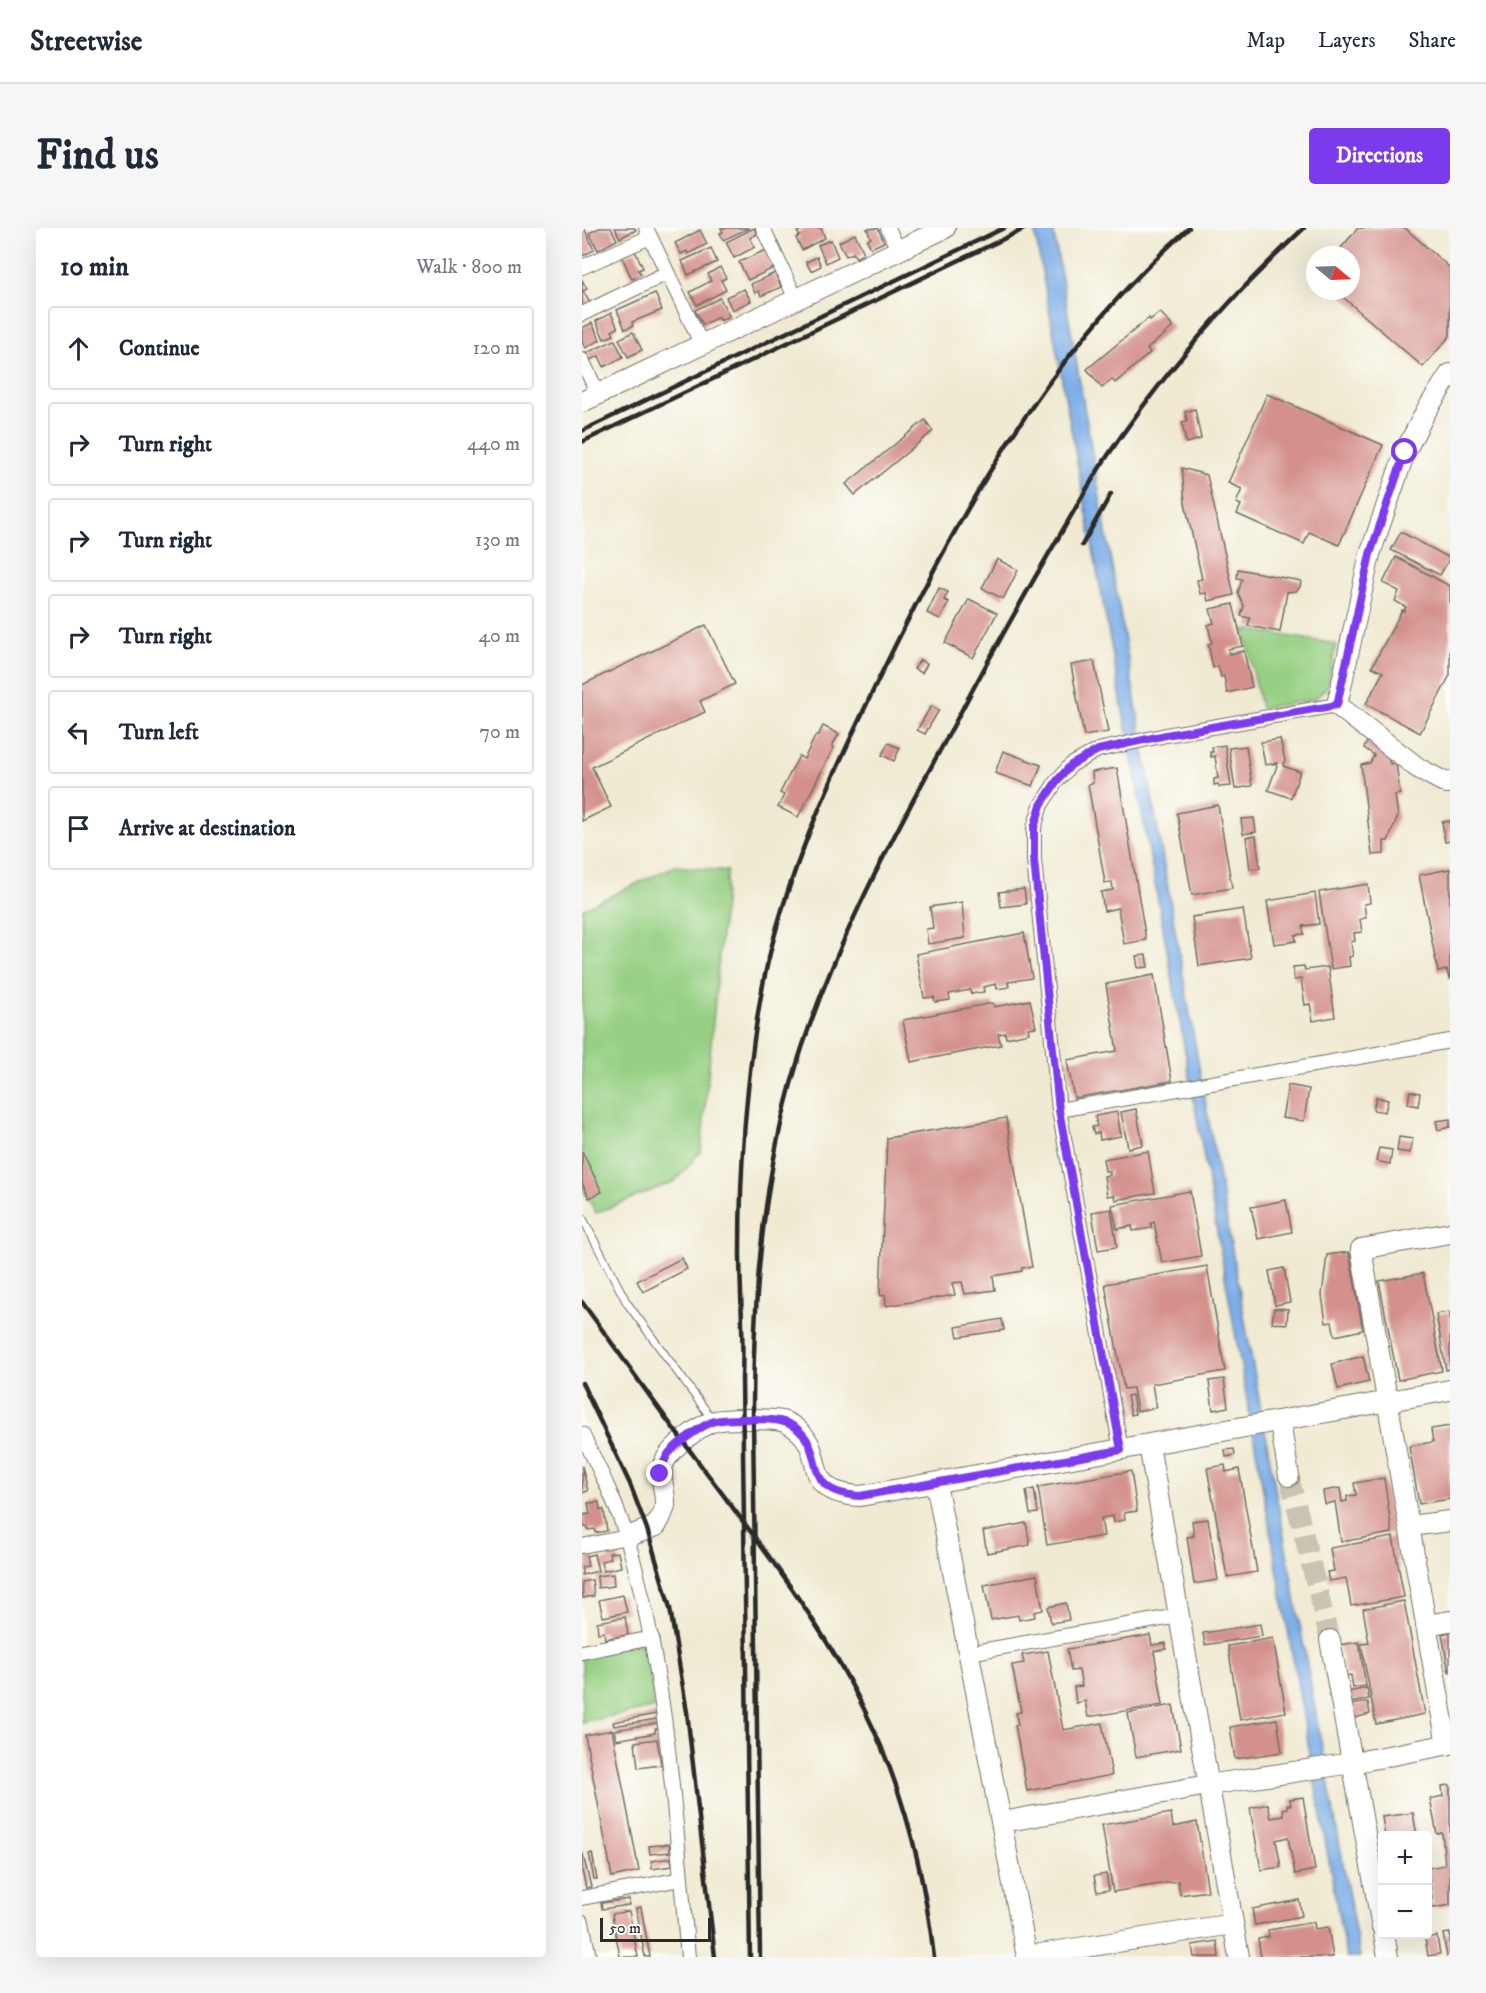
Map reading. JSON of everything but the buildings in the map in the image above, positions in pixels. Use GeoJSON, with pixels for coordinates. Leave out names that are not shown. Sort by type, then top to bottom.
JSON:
{"type":"FeatureCollection","features":[{"type":"Feature","properties":{"kind":"street"},"geometry":{"type":"LineString","coordinates":[[763,228],[796,299]]}},
{"type":"Feature","properties":{"kind":"street"},"geometry":{"type":"LineString","coordinates":[[888,228],[898,250]]}},
{"type":"Feature","properties":{"kind":"street"},"geometry":{"type":"LineString","coordinates":[[582,360],[590,398],[945,228]]}},
{"type":"Feature","properties":{"kind":"street"},"geometry":{"type":"LineString","coordinates":[[582,267],[648,232],[702,345]]}},
{"type":"Feature","properties":{"kind":"street"},"geometry":{"type":"LineString","coordinates":[[582,314],[667,273]]}},
{"type":"Feature","properties":{"kind":"street"},"geometry":{"type":"LineString","coordinates":[[1337,705],[1370,554],[1405,452],[1426,411],[1450,374]]}},
{"type":"Feature","properties":{"kind":"street"},"geometry":{"type":"LineString","coordinates":[[1121,1450],[1059,1110],[1034,860],[1034,828],[1041,805],[1071,765],[1098,750],[1166,735],[1337,705],[1418,768],[1450,783]]}},
{"type":"Feature","properties":{"kind":"street"},"geometry":{"type":"LineString","coordinates":[[1059,1110],[1450,1041]]}},
{"type":"Feature","properties":{"kind":"street"},"geometry":{"type":"LineString","coordinates":[[1002,1822],[1208,1785],[1352,1763],[1449,1744],[1426,1625],[1361,1249],[1450,1233]]}},
{"type":"Feature","properties":{"kind":"street"},"geometry":{"type":"LineString","coordinates":[[582,1546],[627,1537],[656,1526],[665,1507],[660,1474],[665,1460],[676,1447],[713,1421],[775,1420],[795,1427],[808,1443],[820,1479],[834,1491],[844,1495],[860,1496],[1450,1390]]}},
{"type":"Feature","properties":{"kind":"street"},"geometry":{"type":"LineString","coordinates":[[1280,1422],[1289,1476]]}},
{"type":"Feature","properties":{"kind":"street"},"geometry":{"type":"LineString","coordinates":[[582,1434],[612,1495],[627,1537],[652,1638],[672,1787],[688,1957]]}},
{"type":"Feature","properties":{"kind":"street"},"geometry":{"type":"LineString","coordinates":[[1149,1445],[1239,1957]]}},
{"type":"Feature","properties":{"kind":"street"},"geometry":{"type":"LineString","coordinates":[[936,1483],[1027,1957],[1100,1951],[1233,1924]]}},
{"type":"Feature","properties":{"kind":"street"},"geometry":{"type":"LineString","coordinates":[[1409,1526],[1450,1521]]}},
{"type":"Feature","properties":{"kind":"street"},"geometry":{"type":"LineString","coordinates":[[969,1653],[1178,1616]]}},
{"type":"Feature","properties":{"kind":"street"},"geometry":{"type":"LineString","coordinates":[[1426,1625],[1450,1621]]}},
{"type":"Feature","properties":{"kind":"street"},"geometry":{"type":"LineString","coordinates":[[582,1652],[652,1638]]}},
{"type":"Feature","properties":{"kind":"street"},"geometry":{"type":"LineString","coordinates":[[1330,1640],[1378,1901]]}},
{"type":"Feature","properties":{"kind":"street"},"geometry":{"type":"LineString","coordinates":[[582,1898],[681,1879]]}},
{"type":"Feature","properties":{"kind":"street"},"geometry":{"type":"LineString","coordinates":[[582,1922],[589,1957]]}},
{"type":"Feature","properties":{"kind":"street"},"geometry":{"type":"LineString","coordinates":[[1385,1939],[1388,1957]]}},
{"type":"Feature","properties":{"kind":"lane"},"geometry":{"type":"LineString","coordinates":[[582,1218],[627,1303],[713,1421]]}},
{"type":"Feature","properties":{"kind":"green space"},"geometry":{"type":"Polygon","coordinates":[[[1244,629],[1336,644],[1328,686],[1314,700],[1261,708],[1244,629]]]}},
{"type":"Feature","properties":{"kind":"green space"},"geometry":{"type":"Polygon","coordinates":[[[675,866],[727,871],[701,1151],[675,1181],[596,1213],[582,1187],[582,909],[675,866]]]}},
{"type":"Feature","properties":{"kind":"green space"},"geometry":{"type":"Polygon","coordinates":[[[645,1642],[654,1708],[582,1722],[582,1654],[645,1642]]]}},
{"type":"Feature","properties":{"kind":"water"},"geometry":{"type":"Polygon","coordinates":[[[1034,228],[1053,228],[1201,1078],[1360,1957],[1346,1957],[1166,944],[1034,228]]]}},
{"type":"Feature","properties":{"kind":"tunnel"},"geometry":{"type":"LineString","coordinates":[[1289,1476],[1330,1640]]}},
{"type":"Feature","properties":{"kind":"railway"},"geometry":{"type":"LineString","coordinates":[[582,431],[1004,228]]}},
{"type":"Feature","properties":{"kind":"railway"},"geometry":{"type":"LineString","coordinates":[[582,442],[1026,228]]}},
{"type":"Feature","properties":{"kind":"railway"},"geometry":{"type":"LineString","coordinates":[[750,1957],[740,1219],[748,1094],[755,1032],[768,961],[791,883],[836,769],[902,631],[969,506],[1006,445],[1046,386],[1137,278],[1189,228]]}},
{"type":"Feature","properties":{"kind":"railway"},"geometry":{"type":"LineString","coordinates":[[760,1957],[753,1419],[757,1292],[772,1166],[791,1084],[805,1038],[840,949],[881,862],[1005,630],[1097,472],[1147,400],[1196,340],[1304,228]]}},
{"type":"Feature","properties":{"kind":"railway"},"geometry":{"type":"LineString","coordinates":[[1082,545],[1111,494]]}},
{"type":"Feature","properties":{"kind":"railway"},"geometry":{"type":"LineString","coordinates":[[582,1302],[808,1612],[847,1676],[878,1739],[901,1799],[918,1861],[934,1957]]}},
{"type":"Feature","properties":{"kind":"railway"},"geometry":{"type":"LineString","coordinates":[[582,1383],[630,1484],[647,1529],[670,1608],[687,1712],[715,1957]]}},
{"type":"Feature","properties":{"kind":"route"},"geometry":{"type":"LineString","coordinates":[[660,1474],[670,1453],[702,1428],[713,1421],[744,1419],[775,1420],[795,1427],[808,1443],[820,1479],[834,1491],[844,1495],[860,1496],[1121,1450],[1059,1110],[1034,860],[1034,828],[1041,805],[1056,782],[1071,765],[1098,750],[1166,735],[1337,705],[1370,554],[1405,452]]}}]}
